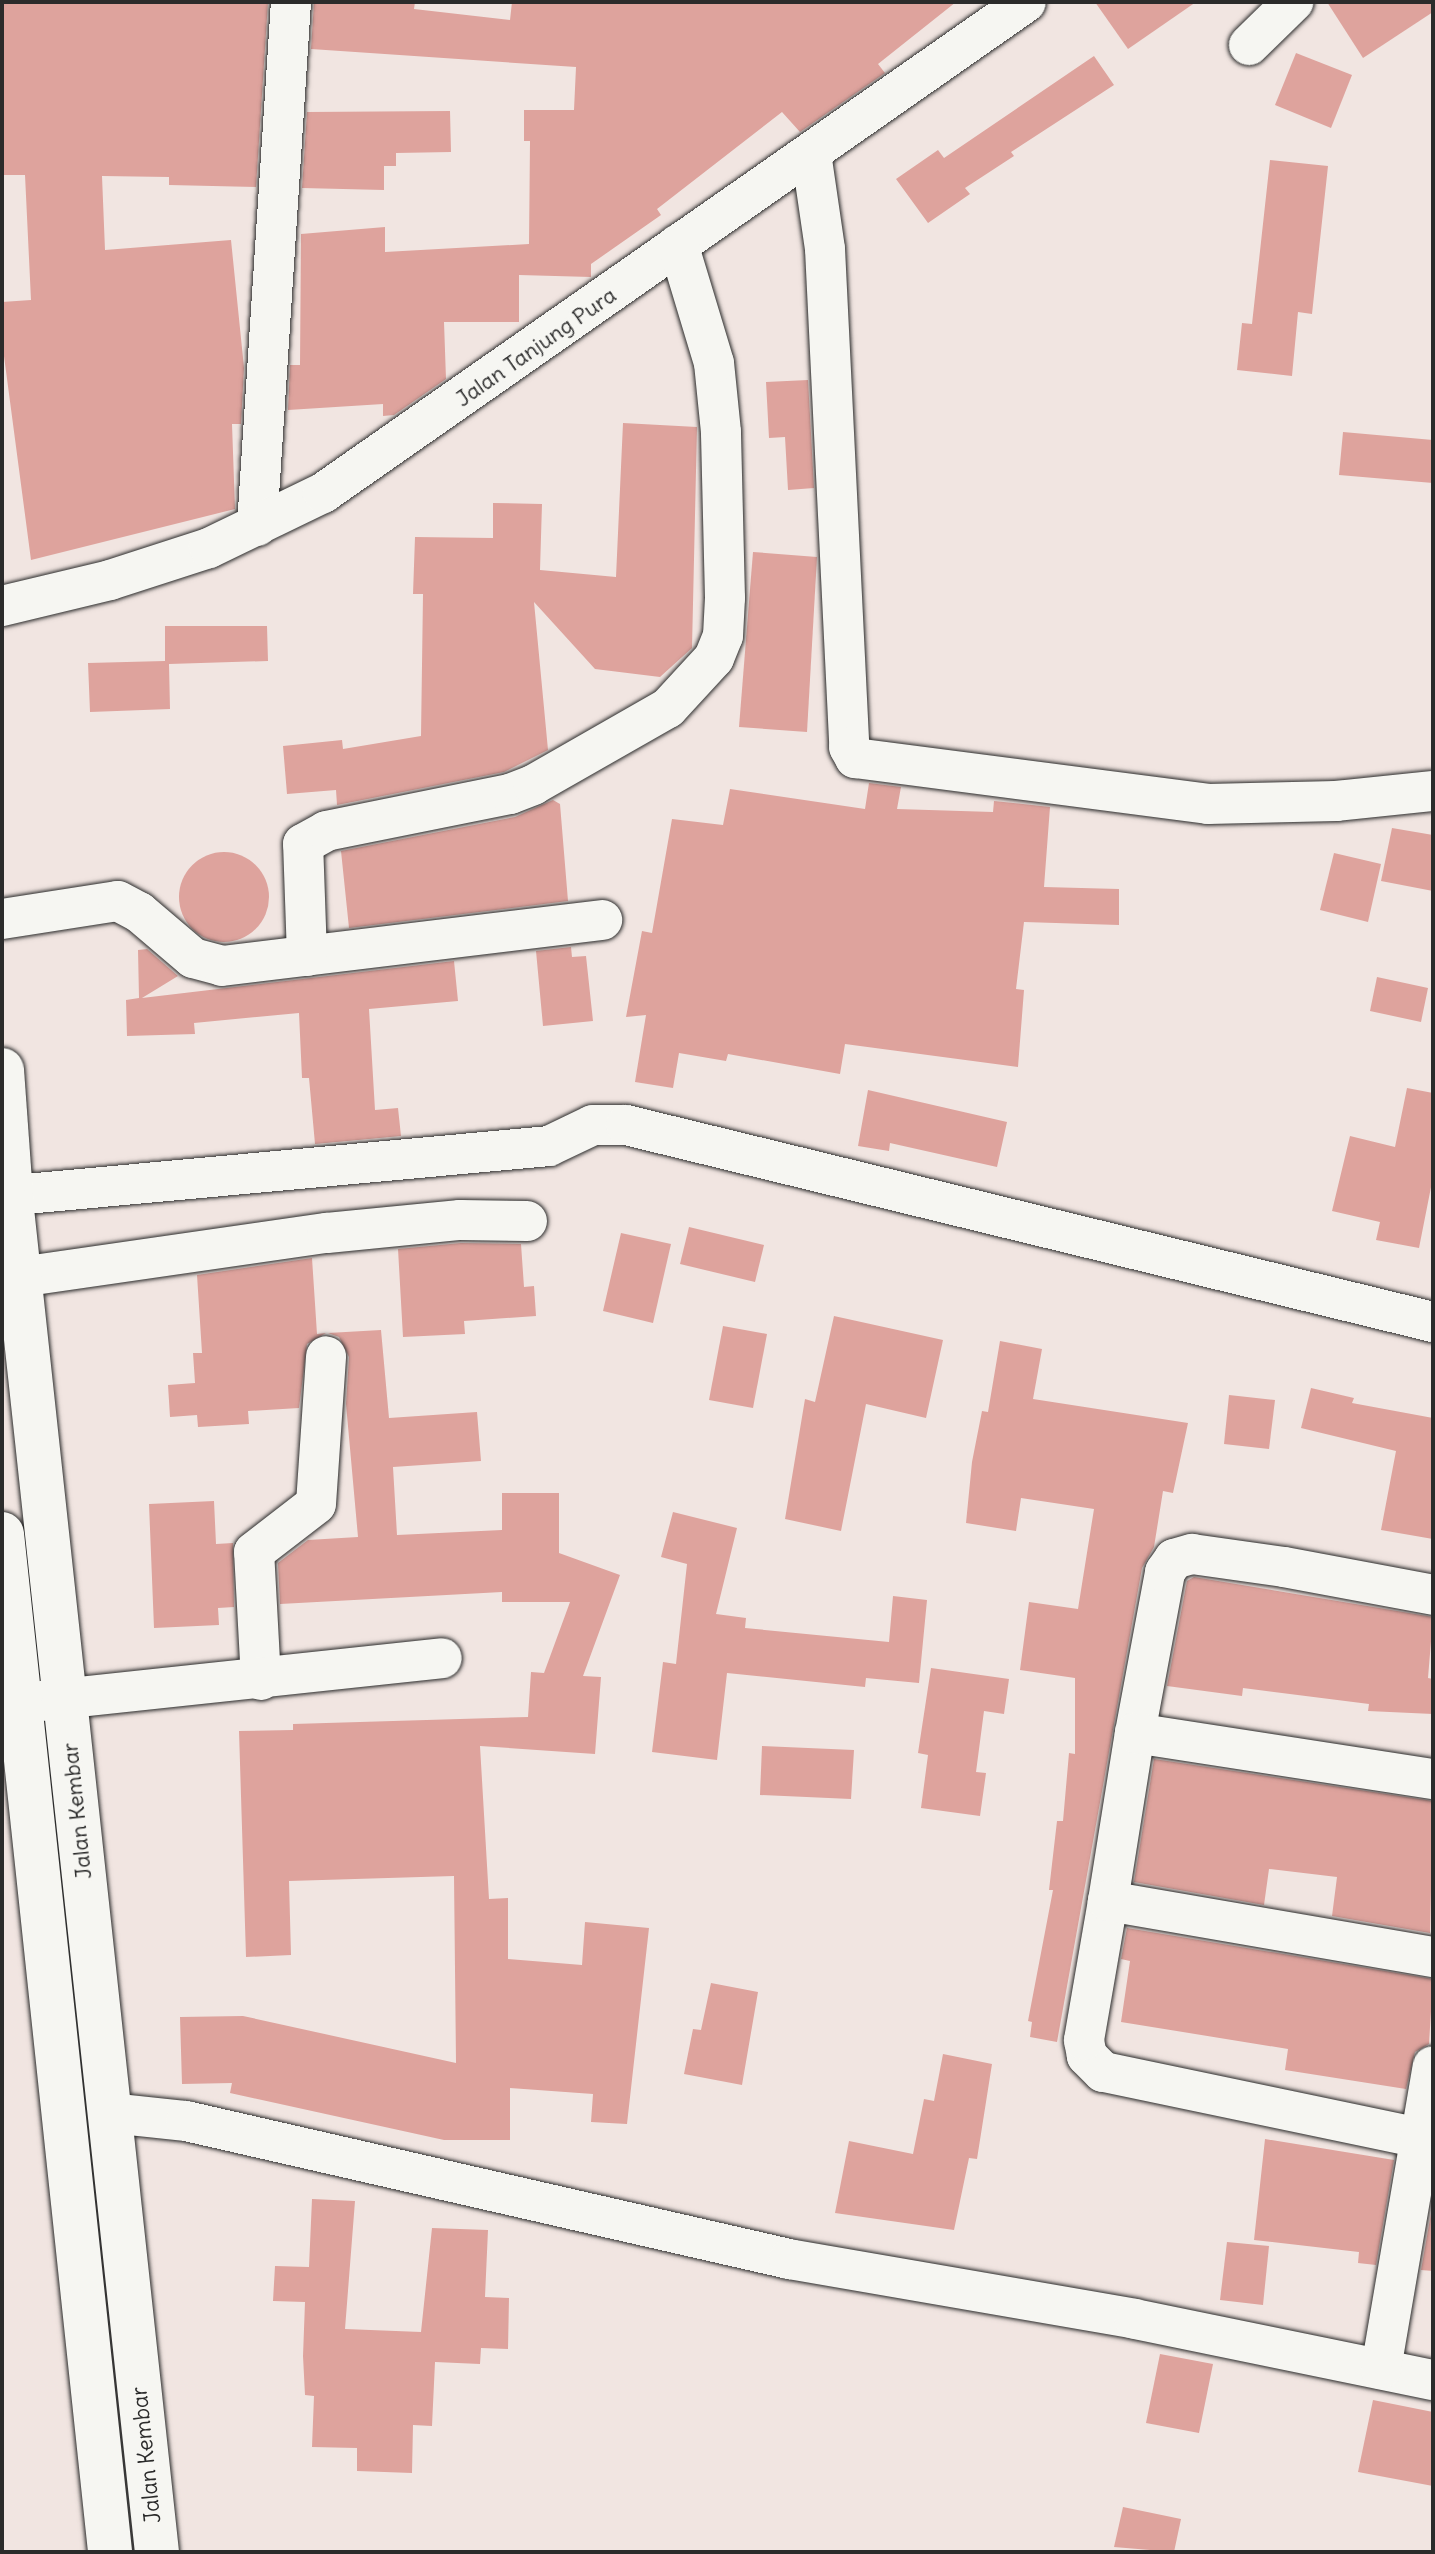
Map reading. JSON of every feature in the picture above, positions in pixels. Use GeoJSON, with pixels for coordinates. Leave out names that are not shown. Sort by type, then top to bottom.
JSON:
{"type":"FeatureCollection","features":[{"type":"Feature","properties":{"kind":"main road","name":"Jalan Kembar"},"geometry":{"type":"LineString","coordinates":[[2,1070],[19,1267],[79,1711],[127,2115],[157,2552]]}},
{"type":"Feature","properties":{"kind":"main road","name":"Jalan Kembar"},"geometry":{"type":"LineString","coordinates":[[2,1534],[15,1727],[110,2552]]}},
{"type":"Feature","properties":{"kind":"street"},"geometry":{"type":"LineString","coordinates":[[257,526],[291,2]]}},
{"type":"Feature","properties":{"kind":"street","name":"Jalan Tanjung Pura"},"geometry":{"type":"LineString","coordinates":[[2,606],[124,576],[209,548],[323,493],[443,413],[678,244],[1026,2]]}},
{"type":"Feature","properties":{"kind":"street"},"geometry":{"type":"LineString","coordinates":[[1249,45],[1293,2]]}},
{"type":"Feature","properties":{"kind":"street"},"geometry":{"type":"LineString","coordinates":[[811,153],[825,249],[849,747],[855,758],[1208,804],[1336,801],[1433,791]]}},
{"type":"Feature","properties":{"kind":"street"},"geometry":{"type":"LineString","coordinates":[[307,956],[303,844],[326,831],[510,794],[533,785],[668,708],[714,658],[723,636],[725,598],[721,432],[714,363],[678,244]]}},
{"type":"Feature","properties":{"kind":"street"},"geometry":{"type":"LineString","coordinates":[[6,918],[68,913],[110,901],[127,904],[205,963],[307,956],[602,920]]}},
{"type":"Feature","properties":{"kind":"street"},"geometry":{"type":"LineString","coordinates":[[14,1202],[549,1146],[593,1125],[626,1125],[1433,1322]]}},
{"type":"Feature","properties":{"kind":"street"},"geometry":{"type":"LineString","coordinates":[[19,1267],[460,1220],[527,1221]]}},
{"type":"Feature","properties":{"kind":"street"},"geometry":{"type":"LineString","coordinates":[[261,1680],[254,1552],[316,1504],[326,1356]]}},
{"type":"Feature","properties":{"kind":"street"},"geometry":{"type":"LineString","coordinates":[[1420,2138],[1096,2069],[1084,2040],[1165,1572],[1174,1559],[1192,1554],[1284,1567],[1433,1595]]}},
{"type":"Feature","properties":{"kind":"street"},"geometry":{"type":"LineString","coordinates":[[15,1727],[152,1690],[442,1658]]}},
{"type":"Feature","properties":{"kind":"street"},"geometry":{"type":"LineString","coordinates":[[1135,1733],[1433,1779]]}},
{"type":"Feature","properties":{"kind":"street"},"geometry":{"type":"LineString","coordinates":[[1108,1901],[1433,1957]]}},
{"type":"Feature","properties":{"kind":"street"},"geometry":{"type":"LineString","coordinates":[[1381,2369],[1433,2066]]}},
{"type":"Feature","properties":{"kind":"street"},"geometry":{"type":"LineString","coordinates":[[127,2115],[186,2121],[789,2259],[1135,2319],[1433,2380]]}},
{"type":"Feature","properties":{"kind":"building"},"geometry":{"type":"Polygon","coordinates":[[[2,2],[268,2],[256,187],[169,185],[169,177],[102,176],[105,250],[231,240],[244,368],[241,424],[232,424],[235,509],[31,560],[2,341],[2,302],[31,300],[25,175],[2,175],[2,2]]]}},
{"type":"Feature","properties":{"kind":"building"},"geometry":{"type":"Polygon","coordinates":[[[314,2],[415,2],[414,9],[510,20],[512,2],[956,2],[878,64],[885,73],[800,132],[782,112],[657,209],[661,215],[591,264],[591,277],[519,275],[519,322],[444,322],[446,379],[394,415],[383,416],[383,404],[288,410],[290,365],[300,365],[301,234],[385,227],[385,252],[529,244],[530,141],[524,141],[524,110],[574,110],[576,67],[311,49],[314,2]]]}},
{"type":"Feature","properties":{"kind":"building"},"geometry":{"type":"Polygon","coordinates":[[[1095,2],[1196,2],[1128,49],[1095,2]]]}},
{"type":"Feature","properties":{"kind":"building"},"geometry":{"type":"Polygon","coordinates":[[[1327,2],[1433,2],[1433,12],[1363,58],[1327,2]]]}},
{"type":"Feature","properties":{"kind":"building"},"geometry":{"type":"Polygon","coordinates":[[[1296,53],[1352,75],[1331,128],[1275,105],[1296,53]]]}},
{"type":"Feature","properties":{"kind":"building"},"geometry":{"type":"Polygon","coordinates":[[[1094,56],[1114,85],[1011,152],[1014,156],[965,188],[970,194],[928,223],[896,179],[938,150],[944,158],[1094,56]]]}},
{"type":"Feature","properties":{"kind":"building"},"geometry":{"type":"Polygon","coordinates":[[[450,111],[451,152],[396,153],[396,166],[384,166],[384,190],[302,188],[307,112],[450,111]]]}},
{"type":"Feature","properties":{"kind":"building"},"geometry":{"type":"Polygon","coordinates":[[[1270,160],[1328,166],[1312,314],[1298,312],[1292,376],[1237,370],[1242,323],[1252,324],[1270,160]]]}},
{"type":"Feature","properties":{"kind":"building"},"geometry":{"type":"Polygon","coordinates":[[[808,380],[814,488],[788,490],[785,437],[769,438],[766,382],[808,380]]]}},
{"type":"Feature","properties":{"kind":"building"},"geometry":{"type":"Polygon","coordinates":[[[623,423],[697,427],[692,648],[660,677],[595,669],[534,602],[548,750],[504,772],[337,805],[336,790],[287,794],[283,746],[342,740],[343,749],[421,736],[423,594],[413,594],[415,537],[493,538],[493,503],[542,504],[540,570],[616,577],[623,423]]]}},
{"type":"Feature","properties":{"kind":"building"},"geometry":{"type":"Polygon","coordinates":[[[1343,432],[1433,440],[1433,483],[1339,475],[1343,432]]]}},
{"type":"Feature","properties":{"kind":"building"},"geometry":{"type":"Polygon","coordinates":[[[753,552],[817,557],[807,732],[739,727],[753,552]]]}},
{"type":"Feature","properties":{"kind":"building"},"geometry":{"type":"Polygon","coordinates":[[[165,626],[267,626],[268,661],[169,664],[170,709],[90,712],[88,663],[165,661],[165,626]]]}},
{"type":"Feature","properties":{"kind":"building"},"geometry":{"type":"Polygon","coordinates":[[[869,783],[901,787],[897,809],[993,812],[994,801],[1050,807],[1044,887],[1119,889],[1119,925],[1024,922],[1016,989],[1024,990],[1018,1067],[845,1044],[840,1074],[728,1054],[726,1061],[679,1053],[673,1088],[635,1082],[646,1015],[626,1017],[642,931],[652,933],[672,819],[723,825],[730,789],[865,809],[869,783]]]}},
{"type":"Feature","properties":{"kind":"building"},"geometry":{"type":"Polygon","coordinates":[[[553,800],[560,804],[568,901],[349,928],[341,851],[515,817],[553,800]]]}},
{"type":"Feature","properties":{"kind":"building"},"geometry":{"type":"Polygon","coordinates":[[[1392,828],[1433,835],[1433,891],[1381,881],[1392,828]]]}},
{"type":"Feature","properties":{"kind":"building"},"geometry":{"type":"Polygon","coordinates":[[[224,852],[241,856],[256,865],[265,880],[269,897],[265,914],[256,929],[241,938],[224,942],[207,938],[192,929],[183,914],[179,897],[183,880],[192,865],[207,856],[224,852]]]}},
{"type":"Feature","properties":{"kind":"building"},"geometry":{"type":"Polygon","coordinates":[[[1334,853],[1381,864],[1368,922],[1320,910],[1334,853]]]}},
{"type":"Feature","properties":{"kind":"building"},"geometry":{"type":"Polygon","coordinates":[[[571,947],[572,957],[586,956],[593,1021],[543,1026],[536,951],[571,947]]]}},
{"type":"Feature","properties":{"kind":"building"},"geometry":{"type":"Polygon","coordinates":[[[147,949],[178,976],[142,998],[454,961],[458,1001],[369,1009],[375,1110],[398,1108],[401,1136],[315,1144],[309,1078],[302,1078],[299,1013],[194,1023],[195,1034],[127,1036],[126,1000],[139,998],[138,950],[147,949]]]}},
{"type":"Feature","properties":{"kind":"building"},"geometry":{"type":"Polygon","coordinates":[[[1377,977],[1428,988],[1421,1022],[1370,1011],[1377,977]]]}},
{"type":"Feature","properties":{"kind":"building"},"geometry":{"type":"Polygon","coordinates":[[[1407,1088],[1433,1093],[1433,1177],[1419,1248],[1376,1240],[1380,1222],[1332,1211],[1350,1136],[1395,1147],[1407,1088]]]}},
{"type":"Feature","properties":{"kind":"building"},"geometry":{"type":"Polygon","coordinates":[[[868,1090],[1007,1122],[997,1167],[890,1143],[889,1151],[858,1146],[868,1090]]]}},
{"type":"Feature","properties":{"kind":"building"},"geometry":{"type":"Polygon","coordinates":[[[689,1227],[764,1245],[755,1282],[680,1264],[689,1227]]]}},
{"type":"Feature","properties":{"kind":"building"},"geometry":{"type":"Polygon","coordinates":[[[621,1233],[671,1244],[653,1323],[603,1311],[621,1233]]]}},
{"type":"Feature","properties":{"kind":"building"},"geometry":{"type":"Polygon","coordinates":[[[461,1243],[521,1244],[524,1287],[534,1286],[536,1316],[464,1321],[465,1334],[403,1337],[398,1249],[461,1243]]]}},
{"type":"Feature","properties":{"kind":"building"},"geometry":{"type":"Polygon","coordinates":[[[312,1258],[317,1334],[326,1333],[307,1344],[299,1408],[248,1411],[249,1424],[198,1427],[197,1415],[170,1417],[168,1385],[195,1383],[193,1353],[202,1353],[197,1275],[312,1258]]]}},
{"type":"Feature","properties":{"kind":"building"},"geometry":{"type":"Polygon","coordinates":[[[834,1316],[943,1340],[926,1418],[866,1404],[841,1531],[785,1519],[805,1399],[815,1402],[834,1316]]]}},
{"type":"Feature","properties":{"kind":"building"},"geometry":{"type":"Polygon","coordinates":[[[723,1326],[767,1334],[753,1408],[709,1400],[723,1326]]]}},
{"type":"Feature","properties":{"kind":"building"},"geometry":{"type":"Polygon","coordinates":[[[381,1330],[389,1418],[477,1412],[481,1461],[393,1467],[397,1535],[502,1530],[502,1493],[559,1493],[559,1553],[620,1575],[583,1676],[601,1677],[595,1754],[480,1746],[489,1899],[508,1898],[508,1959],[582,1965],[585,1922],[649,1928],[627,2124],[591,2122],[593,2094],[510,2088],[510,2140],[444,2140],[230,2093],[232,2083],[182,2084],[180,2017],[243,2016],[456,2063],[454,1876],[289,1881],[291,1955],[246,1957],[239,1731],[293,1730],[293,1724],[528,1717],[531,1672],[544,1673],[570,1602],[502,1602],[502,1592],[280,1604],[278,1563],[308,1540],[358,1537],[346,1404],[349,1357],[339,1337],[328,1333],[381,1330]]]}},
{"type":"Feature","properties":{"kind":"building"},"geometry":{"type":"Polygon","coordinates":[[[1000,1341],[1042,1349],[1033,1399],[1188,1423],[1173,1493],[1163,1491],[1154,1547],[1142,1568],[1057,2042],[1030,2037],[1032,2022],[1028,2021],[1053,1890],[1049,1890],[1057,1821],[1063,1821],[1069,1753],[1075,1754],[1075,1678],[1020,1670],[1029,1602],[1078,1609],[1094,1509],[1021,1498],[1016,1531],[966,1523],[972,1462],[982,1411],[988,1412],[1000,1341]]]}},
{"type":"Feature","properties":{"kind":"building"},"geometry":{"type":"Polygon","coordinates":[[[1311,1388],[1354,1398],[1352,1403],[1433,1418],[1433,1539],[1381,1530],[1396,1451],[1301,1428],[1311,1388]]]}},
{"type":"Feature","properties":{"kind":"building"},"geometry":{"type":"Polygon","coordinates":[[[1229,1395],[1275,1400],[1269,1449],[1224,1444],[1229,1395]]]}},
{"type":"Feature","properties":{"kind":"building"},"geometry":{"type":"Polygon","coordinates":[[[214,1501],[216,1544],[233,1543],[234,1607],[218,1608],[219,1625],[154,1628],[149,1504],[214,1501]]]}},
{"type":"Feature","properties":{"kind":"building"},"geometry":{"type":"Polygon","coordinates":[[[673,1512],[737,1528],[716,1614],[746,1618],[745,1628],[889,1642],[893,1596],[927,1600],[919,1683],[866,1678],[865,1687],[727,1673],[717,1760],[652,1752],[663,1662],[676,1664],[687,1564],[661,1557],[673,1512]]]}},
{"type":"Feature","properties":{"kind":"building"},"geometry":{"type":"Polygon","coordinates":[[[1194,1577],[1433,1617],[1428,1678],[1433,1679],[1433,1714],[1368,1711],[1369,1704],[1243,1688],[1242,1696],[1167,1686],[1187,1581],[1194,1577]]]}},
{"type":"Feature","properties":{"kind":"building"},"geometry":{"type":"Polygon","coordinates":[[[931,1668],[1009,1679],[1004,1714],[984,1711],[976,1772],[986,1773],[980,1816],[921,1808],[928,1755],[918,1753],[931,1668]]]}},
{"type":"Feature","properties":{"kind":"building"},"geometry":{"type":"Polygon","coordinates":[[[762,1746],[854,1750],[851,1799],[760,1795],[762,1746]]]}},
{"type":"Feature","properties":{"kind":"building"},"geometry":{"type":"Polygon","coordinates":[[[1154,1759],[1433,1801],[1430,1933],[1332,1916],[1337,1877],[1269,1869],[1264,1905],[1134,1882],[1154,1759]]]}},
{"type":"Feature","properties":{"kind":"building"},"geometry":{"type":"Polygon","coordinates":[[[1127,1928],[1433,1979],[1429,2044],[1415,2052],[1406,2089],[1285,2070],[1288,2049],[1121,2022],[1130,1961],[1121,1959],[1127,1928]]]}},
{"type":"Feature","properties":{"kind":"building"},"geometry":{"type":"Polygon","coordinates":[[[711,1983],[758,1992],[742,2085],[684,2074],[693,2029],[701,2030],[711,1983]]]}},
{"type":"Feature","properties":{"kind":"building"},"geometry":{"type":"Polygon","coordinates":[[[943,2054],[992,2064],[977,2159],[969,2158],[954,2230],[835,2213],[849,2141],[913,2154],[924,2099],[934,2101],[943,2054]]]}},
{"type":"Feature","properties":{"kind":"building"},"geometry":{"type":"Polygon","coordinates":[[[1265,2139],[1394,2160],[1376,2265],[1358,2263],[1359,2252],[1254,2240],[1265,2139]]]}},
{"type":"Feature","properties":{"kind":"building"},"geometry":{"type":"Polygon","coordinates":[[[312,2199],[355,2201],[345,2329],[421,2332],[432,2228],[488,2230],[485,2297],[509,2298],[508,2349],[481,2348],[480,2364],[435,2362],[432,2426],[413,2425],[412,2473],[357,2471],[357,2448],[312,2447],[314,2396],[305,2395],[303,2356],[305,2302],[273,2301],[275,2266],[309,2267],[312,2199]]]}},
{"type":"Feature","properties":{"kind":"building"},"geometry":{"type":"Polygon","coordinates":[[[1433,2202],[1433,2271],[1421,2270],[1433,2202]]]}},
{"type":"Feature","properties":{"kind":"building"},"geometry":{"type":"Polygon","coordinates":[[[1227,2242],[1269,2246],[1263,2305],[1220,2300],[1227,2242]]]}},
{"type":"Feature","properties":{"kind":"building"},"geometry":{"type":"Polygon","coordinates":[[[1160,2354],[1213,2364],[1199,2433],[1146,2423],[1160,2354]]]}},
{"type":"Feature","properties":{"kind":"building"},"geometry":{"type":"Polygon","coordinates":[[[1373,2400],[1433,2412],[1433,2486],[1358,2472],[1373,2400]]]}},
{"type":"Feature","properties":{"kind":"building"},"geometry":{"type":"Polygon","coordinates":[[[1123,2507],[1181,2519],[1174,2552],[1114,2547],[1123,2507]]]}}]}
